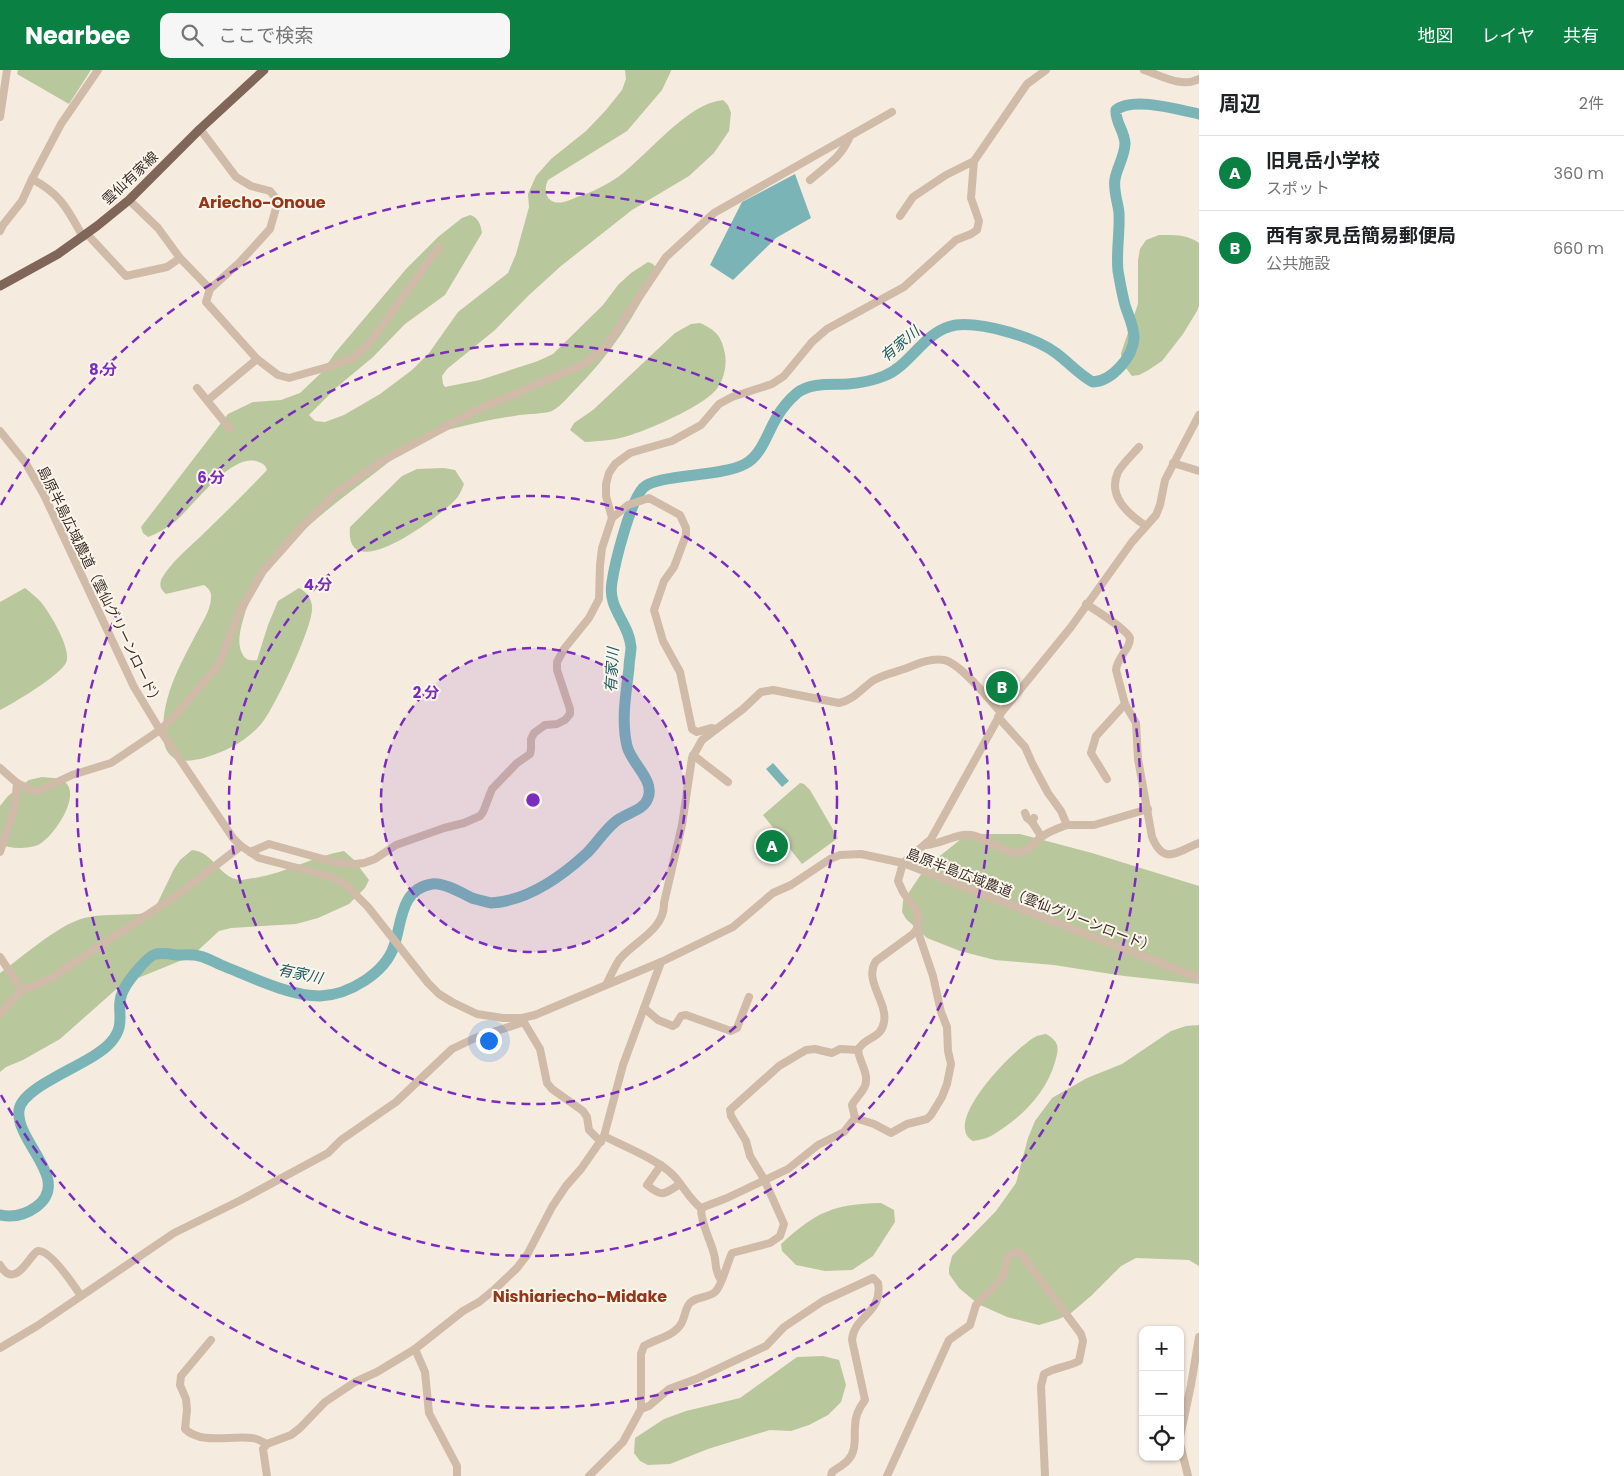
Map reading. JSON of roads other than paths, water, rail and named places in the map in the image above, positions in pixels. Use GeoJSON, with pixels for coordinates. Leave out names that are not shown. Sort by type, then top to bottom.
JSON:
{"type":"FeatureCollection","features":[{"type":"Feature","properties":{"kind":"main road","name":"雲仙有家線"},"geometry":{"type":"LineString","coordinates":[[0,286],[58,254],[85,236],[129,200],[200,129],[264,70]]}},
{"type":"Feature","properties":{"kind":"street"},"geometry":{"type":"LineString","coordinates":[[0,117],[7,70]]}},
{"type":"Feature","properties":{"kind":"street"},"geometry":{"type":"LineString","coordinates":[[0,231],[22,201],[61,124],[98,70]]}},
{"type":"Feature","properties":{"kind":"street"},"geometry":{"type":"LineString","coordinates":[[250,852],[269,844],[334,862],[364,863],[375,859],[396,845],[480,816],[492,789],[510,770],[530,754],[531,739],[534,732],[545,725],[561,723],[568,717],[570,709],[557,670],[557,662],[564,649],[595,609],[599,599],[602,548],[612,518],[606,496],[606,484],[609,473],[615,464],[630,453],[672,441],[701,425],[719,404],[732,397],[772,384],[784,376],[812,342],[827,329],[904,287],[956,240],[977,230],[979,221],[971,198],[974,161],[1027,84],[1046,70]]}},
{"type":"Feature","properties":{"kind":"street"},"geometry":{"type":"LineString","coordinates":[[1144,70],[1190,84],[1199,79]]}},
{"type":"Feature","properties":{"kind":"street"},"geometry":{"type":"LineString","coordinates":[[0,768],[17,783],[36,792],[72,775],[111,763],[160,730],[179,712],[218,666],[240,611],[263,571],[302,527],[337,492],[384,460],[475,411],[584,364],[605,348],[666,257],[714,212],[892,112]]}},
{"type":"Feature","properties":{"kind":"street"},"geometry":{"type":"LineString","coordinates":[[200,129],[236,177],[250,186],[270,191],[278,201],[270,229],[239,263],[210,289],[206,302],[257,359],[278,375],[289,378],[338,364],[354,357],[376,336],[439,248]]}},
{"type":"Feature","properties":{"kind":"street"},"geometry":{"type":"LineString","coordinates":[[810,180],[838,157],[845,149],[850,136]]}},
{"type":"Feature","properties":{"kind":"street"},"geometry":{"type":"LineString","coordinates":[[900,216],[913,197],[946,174],[974,161]]}},
{"type":"Feature","properties":{"kind":"street"},"geometry":{"type":"LineString","coordinates":[[32,179],[56,194],[85,236],[126,276],[168,267],[180,258]]}},
{"type":"Feature","properties":{"kind":"street"},"geometry":{"type":"LineString","coordinates":[[129,200],[158,228],[180,258],[210,289]]}},
{"type":"Feature","properties":{"kind":"street"},"geometry":{"type":"LineString","coordinates":[[208,400],[257,359]]}},
{"type":"Feature","properties":{"kind":"street"},"geometry":{"type":"LineString","coordinates":[[197,388],[230,429]]}},
{"type":"Feature","properties":{"kind":"street"},"geometry":{"type":"LineString","coordinates":[[855,1118],[874,1124],[888,1133],[894,1132],[906,1124],[927,1119],[942,1098],[951,1064],[948,1051],[947,1027],[917,929],[918,914],[898,881],[903,863],[931,839],[1000,715],[1070,627],[1132,542],[1156,515],[1165,480],[1199,416]]}},
{"type":"Feature","properties":{"kind":"street","name":"島原半島広域農道（雲仙グリーンロード）"},"geometry":{"type":"LineString","coordinates":[[0,431],[35,479],[134,687],[160,730],[226,829],[241,846],[269,861],[325,874],[347,886],[368,907],[428,983],[439,994],[466,1010],[491,1017],[523,1020],[661,962],[733,928],[773,893],[791,885],[830,859],[840,855],[861,854],[903,863],[1198,977]]}},
{"type":"Feature","properties":{"kind":"street"},"geometry":{"type":"LineString","coordinates":[[1139,447],[1119,472],[1115,489],[1118,499],[1127,510],[1146,526]]}},
{"type":"Feature","properties":{"kind":"street"},"geometry":{"type":"LineString","coordinates":[[1173,463],[1199,471]]}},
{"type":"Feature","properties":{"kind":"street"},"geometry":{"type":"LineString","coordinates":[[612,518],[633,502],[644,499],[654,500],[680,516],[686,528],[686,535],[674,568],[664,581],[658,597],[654,610],[655,618],[663,641],[680,672],[692,729],[697,732],[711,728],[716,729]]}},
{"type":"Feature","properties":{"kind":"street"},"geometry":{"type":"LineString","coordinates":[[1086,604],[1110,620],[1128,635],[1130,639],[1129,644],[1118,661],[1116,670],[1125,704],[1136,723],[1138,759],[1152,837],[1161,854],[1168,856],[1199,843]]}},
{"type":"Feature","properties":{"kind":"street"},"geometry":{"type":"LineString","coordinates":[[606,985],[618,961],[654,928],[663,914],[682,825],[693,755],[702,740],[743,709],[761,692],[766,690],[839,703],[849,700],[871,682],[885,674],[928,660],[948,661],[981,690],[1025,747],[1033,765],[1068,825]]}},
{"type":"Feature","properties":{"kind":"street"},"geometry":{"type":"LineString","coordinates":[[1106,779],[1091,753],[1096,736],[1125,704]]}},
{"type":"Feature","properties":{"kind":"street"},"geometry":{"type":"LineString","coordinates":[[693,755],[728,782]]}},
{"type":"Feature","properties":{"kind":"street"},"geometry":{"type":"LineString","coordinates":[[0,852],[15,807],[17,783]]}},
{"type":"Feature","properties":{"kind":"street"},"geometry":{"type":"LineString","coordinates":[[926,845],[958,836],[970,835],[984,839],[1010,852],[1017,853],[1032,846],[1041,836],[1068,825],[1094,825],[1148,809]]}},
{"type":"Feature","properties":{"kind":"street"},"geometry":{"type":"LineString","coordinates":[[1025,813],[1027,818],[1033,820],[1041,836]]}},
{"type":"Feature","properties":{"kind":"street"},"geometry":{"type":"LineString","coordinates":[[0,1014],[22,990],[51,978],[64,970],[180,893],[241,846]]}},
{"type":"Feature","properties":{"kind":"street"},"geometry":{"type":"LineString","coordinates":[[325,874],[334,862]]}},
{"type":"Feature","properties":{"kind":"street"},"geometry":{"type":"LineString","coordinates":[[858,1050],[863,1042],[875,1037],[883,1025],[884,1014],[872,977],[873,965],[917,929]]}},
{"type":"Feature","properties":{"kind":"street"},"geometry":{"type":"LineString","coordinates":[[0,957],[22,990]]}},
{"type":"Feature","properties":{"kind":"street"},"geometry":{"type":"LineString","coordinates":[[267,1476],[263,1449],[267,1444],[291,1435],[325,1402],[355,1382],[376,1372],[415,1348],[463,1311],[490,1294],[517,1268],[527,1255],[561,1193],[603,1139],[623,1066],[661,962]]}},
{"type":"Feature","properties":{"kind":"street"},"geometry":{"type":"LineString","coordinates":[[644,1008],[658,1020],[673,1026],[681,1016],[686,1015],[731,1030],[737,1028],[749,997]]}},
{"type":"Feature","properties":{"kind":"street"},"geometry":{"type":"LineString","coordinates":[[0,1348],[37,1326],[174,1233],[239,1201],[328,1153],[341,1140],[396,1102],[452,1049],[523,1020],[540,1049],[547,1083],[552,1089],[583,1111],[587,1117],[589,1130],[603,1139],[661,1165],[673,1175],[695,1204],[701,1208]]}},
{"type":"Feature","properties":{"kind":"street"},"geometry":{"type":"LineString","coordinates":[[589,1476],[623,1442],[641,1409],[642,1354],[644,1346],[670,1334],[681,1325],[688,1304],[698,1298],[714,1294],[722,1280],[732,1253],[770,1243],[780,1236],[784,1224],[764,1180],[750,1156],[746,1141],[731,1116],[730,1110],[779,1066],[806,1050],[815,1049],[832,1053],[844,1049],[858,1050]]}},
{"type":"Feature","properties":{"kind":"street"},"geometry":{"type":"LineString","coordinates":[[855,1118],[852,1105],[864,1088],[866,1081],[866,1074],[858,1050]]}},
{"type":"Feature","properties":{"kind":"street"},"geometry":{"type":"LineString","coordinates":[[701,1208],[727,1198],[788,1169],[818,1144],[844,1132],[855,1118]]}},
{"type":"Feature","properties":{"kind":"street"},"geometry":{"type":"LineString","coordinates":[[661,1165],[647,1185],[657,1193],[664,1194],[680,1184]]}},
{"type":"Feature","properties":{"kind":"street"},"geometry":{"type":"LineString","coordinates":[[701,1208],[701,1219],[715,1255],[716,1274],[722,1280]]}},
{"type":"Feature","properties":{"kind":"street"},"geometry":{"type":"LineString","coordinates":[[0,1265],[6,1273],[18,1272],[25,1267],[36,1252],[44,1252],[61,1267],[81,1296]]}},
{"type":"Feature","properties":{"kind":"street"},"geometry":{"type":"LineString","coordinates":[[886,1476],[949,1340],[970,1325],[976,1305],[1003,1277],[1008,1256],[1016,1252],[1021,1254],[1081,1334],[1083,1341],[1079,1362],[1068,1367],[1051,1369],[1044,1374],[1041,1386],[1045,1476]]}},
{"type":"Feature","properties":{"kind":"street"},"geometry":{"type":"LineString","coordinates":[[641,1409],[649,1406],[669,1389],[696,1379],[766,1346],[784,1327],[823,1301],[873,1278],[878,1283],[879,1291],[875,1306],[853,1330],[852,1340],[865,1400],[858,1409],[856,1416],[854,1427],[856,1441],[850,1459],[832,1472],[831,1476]]}},
{"type":"Feature","properties":{"kind":"street"},"geometry":{"type":"LineString","coordinates":[[1184,1418],[1199,1337]]}},
{"type":"Feature","properties":{"kind":"street"},"geometry":{"type":"LineString","coordinates":[[211,1340],[182,1376],[180,1385],[186,1399],[185,1429],[192,1436],[226,1439],[253,1438],[267,1444]]}},
{"type":"Feature","properties":{"kind":"street"},"geometry":{"type":"LineString","coordinates":[[415,1348],[425,1372],[429,1413],[456,1466],[457,1476]]}},
{"type":"Feature","properties":{"kind":"street"},"geometry":{"type":"LineString","coordinates":[[1184,1460],[1188,1476]]}},
{"type":"Feature","properties":{"kind":"water"},"geometry":{"type":"Polygon","coordinates":[[[795,174],[811,218],[776,238],[733,280],[710,265],[742,202],[795,174]]]}},
{"type":"Feature","properties":{"kind":"water"},"geometry":{"type":"Polygon","coordinates":[[[773,763],[789,781],[782,787],[766,769],[773,763]]]}},
{"type":"Feature","properties":{"kind":"waterway","name":"有家川"},"geometry":{"type":"LineString","coordinates":[[0,1215],[15,1216],[23,1214],[36,1207],[46,1196],[48,1185],[46,1173],[20,1122],[19,1110],[23,1101],[45,1083],[102,1050],[111,1042],[119,1029],[120,1004],[123,991],[138,970],[152,956],[156,954],[193,955],[207,958],[269,985],[295,993],[320,996],[343,992],[364,981],[383,965],[394,946],[404,908],[408,900],[422,887],[432,884],[441,885],[472,898],[491,903],[518,898],[543,886],[566,871],[587,853],[615,822],[643,806],[648,798],[648,785],[629,752],[624,726],[631,647],[626,630],[615,608],[611,592],[624,533],[633,506],[643,488],[650,483],[661,480],[721,471],[745,464],[756,455],[786,404],[803,389],[822,385],[857,383],[884,376],[903,364],[935,334],[945,328],[956,325],[994,328],[1035,341],[1056,353],[1093,382],[1100,381],[1114,373],[1126,360],[1134,338],[1118,271],[1119,213],[1115,183],[1125,143],[1116,110],[1133,104],[1144,104],[1199,114]]}},
{"type":"Feature","properties":{"kind":"place","name":"西有家見岳簡易郵便局"},"geometry":{"type":"Point","coordinates":[1002,687]}},
{"type":"Feature","properties":{"kind":"place","name":"旧見岳小学校"},"geometry":{"type":"Point","coordinates":[772,846]}},
{"type":"Feature","properties":{"kind":"district","name":"Ariecho-Onoue"},"geometry":{"type":"Point","coordinates":[262,202]}},
{"type":"Feature","properties":{"kind":"district","name":"Nishiariecho-Midake"},"geometry":{"type":"Point","coordinates":[580,1296]}}]}
